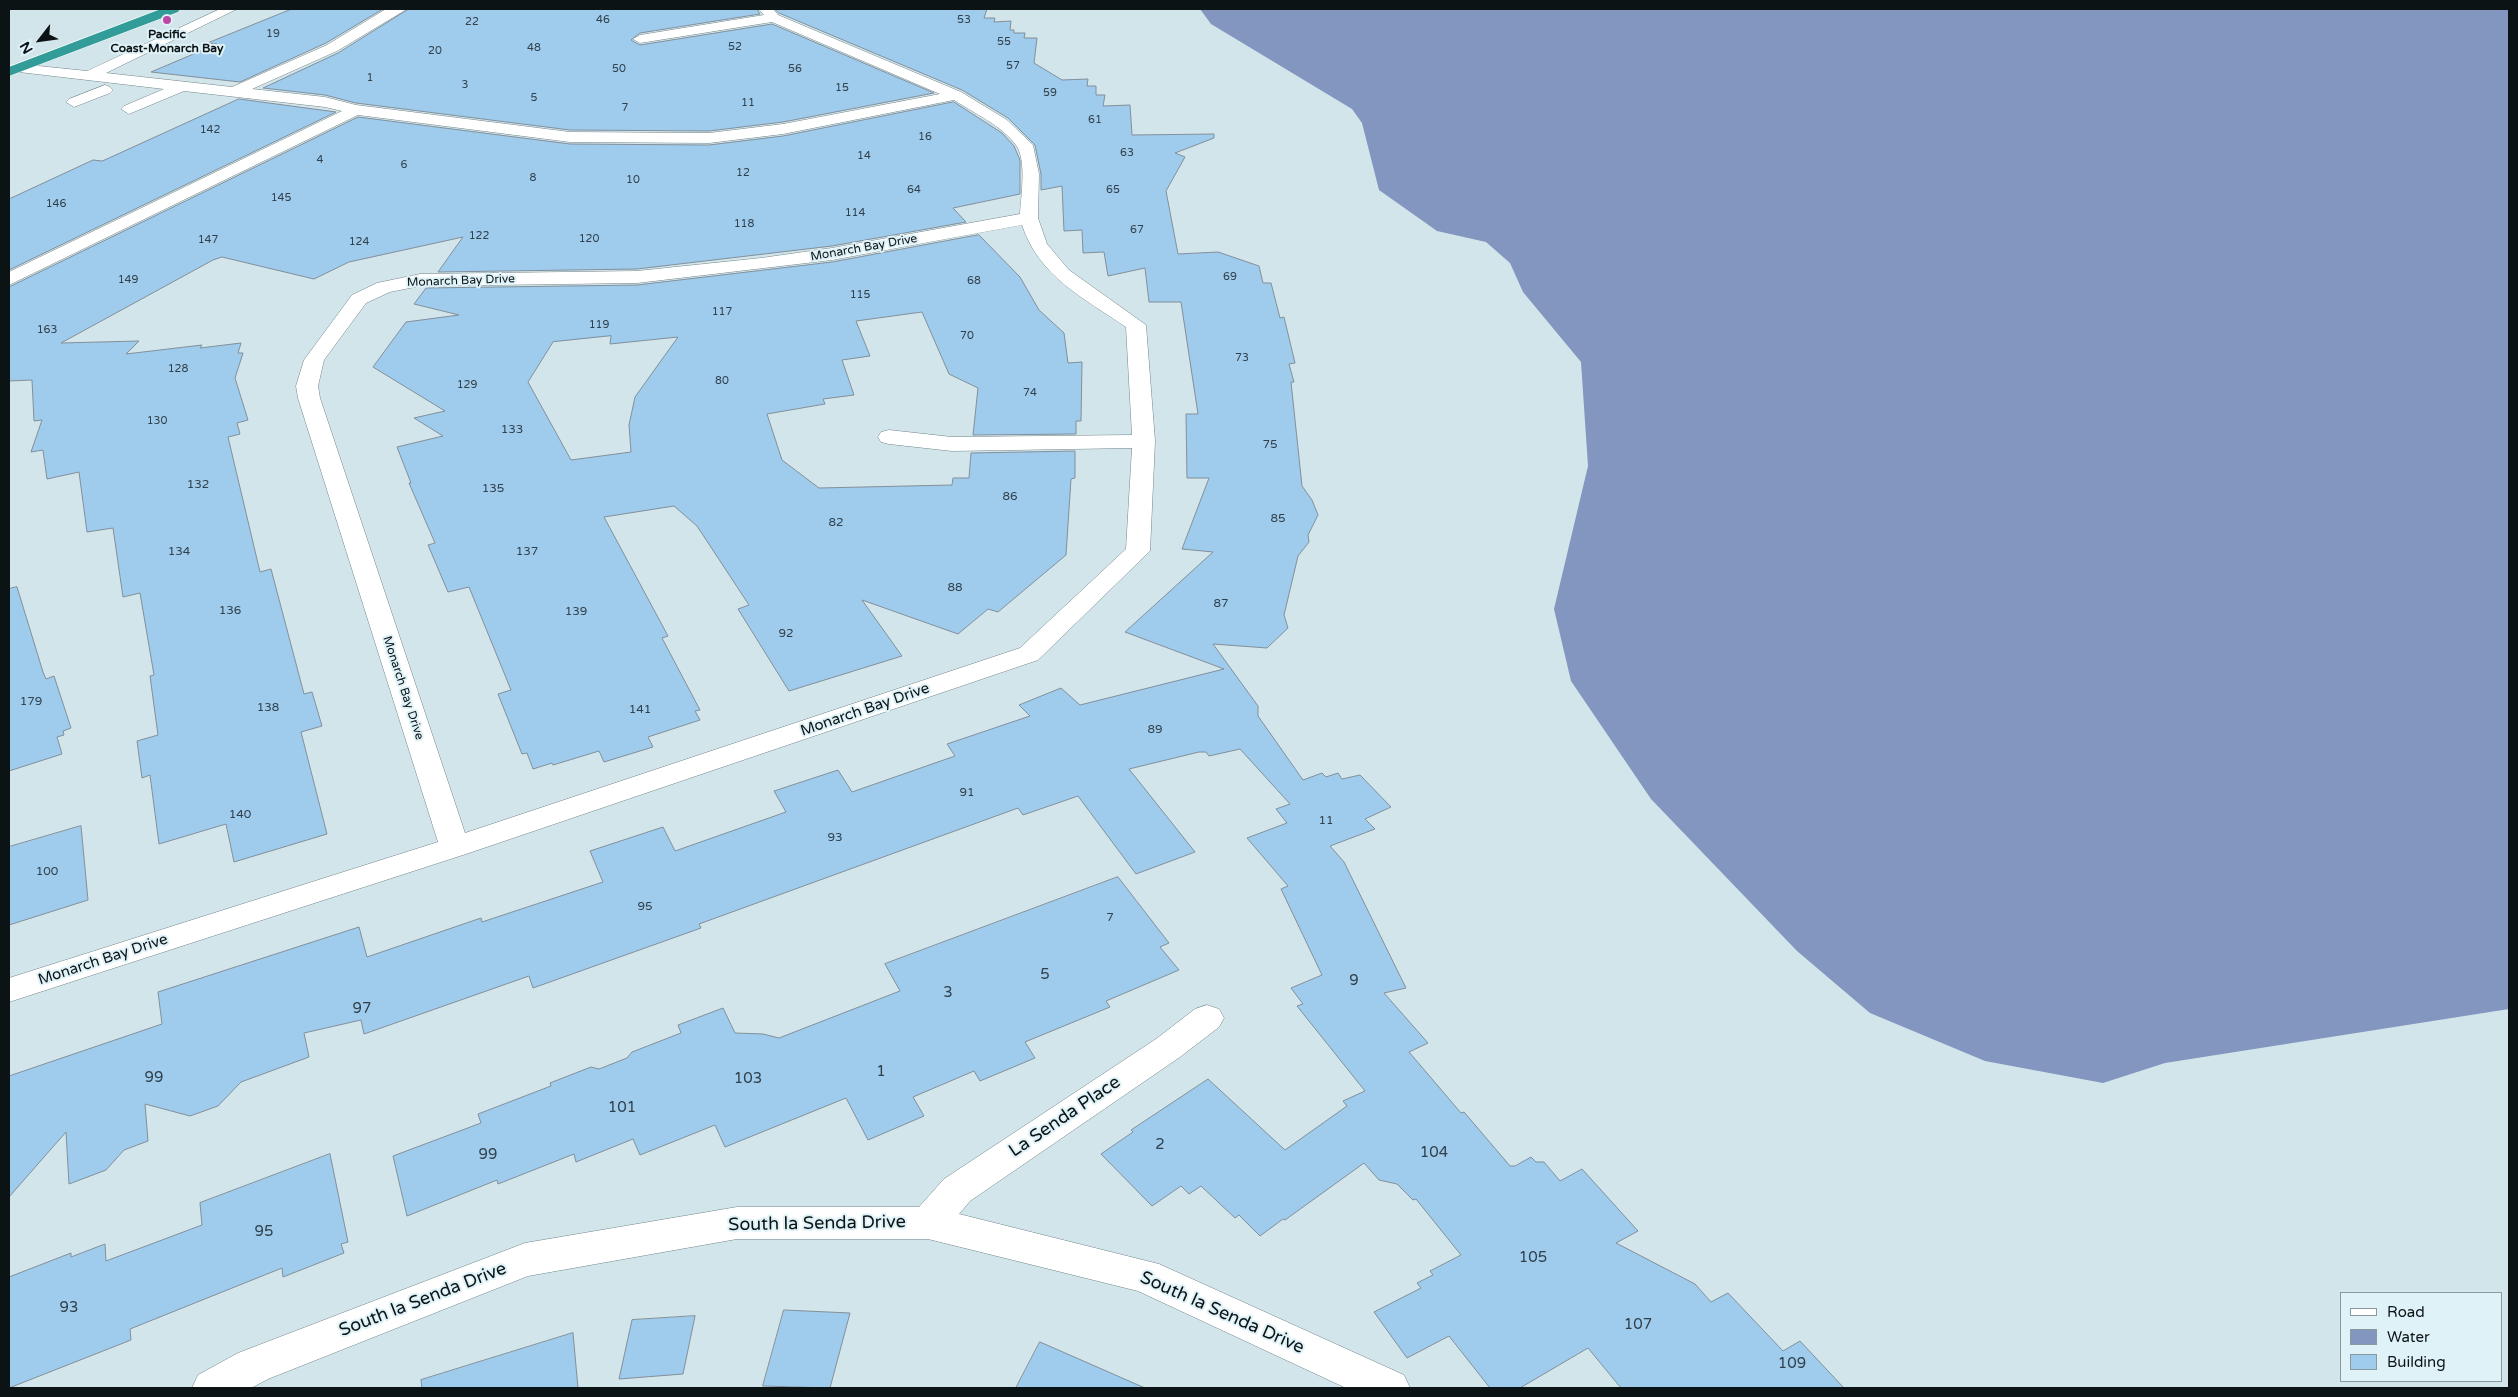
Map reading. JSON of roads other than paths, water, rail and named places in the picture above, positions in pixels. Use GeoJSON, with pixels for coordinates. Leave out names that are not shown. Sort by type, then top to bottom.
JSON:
{"type":"FeatureCollection","features":[{"type":"Feature","properties":{"kind":"highway"},"geometry":{"type":"LineString","coordinates":[[14,70],[173,9]]}},
{"type":"Feature","properties":{"kind":"street"},"geometry":{"type":"LineString","coordinates":[[70,85],[230,9]]}},
{"type":"Feature","properties":{"kind":"street"},"geometry":{"type":"LineString","coordinates":[[212,102],[332,48],[391,12],[400,9]]}},
{"type":"Feature","properties":{"kind":"street","name":"Monarch Bay Drive"},"geometry":{"type":"LineString","coordinates":[[9,990],[455,847],[1030,654],[1138,551],[1144,442],[1136,324],[1062,274],[1038,245],[1029,218],[1031,174],[1025,145],[1000,123],[956,95],[769,13],[640,39]]}},
{"type":"Feature","properties":{"kind":"street"},"geometry":{"type":"LineString","coordinates":[[14,70],[91,75],[238,91],[325,102],[356,110],[570,137],[709,138],[783,129],[956,95]]}},
{"type":"Feature","properties":{"kind":"street"},"geometry":{"type":"LineString","coordinates":[[9,80],[70,85],[298,112],[356,110]]}},
{"type":"Feature","properties":{"kind":"street"},"geometry":{"type":"LineString","coordinates":[[130,109],[184,85]]}},
{"type":"Feature","properties":{"kind":"street"},"geometry":{"type":"LineString","coordinates":[[74,102],[105,90]]}},
{"type":"Feature","properties":{"kind":"street"},"geometry":{"type":"LineString","coordinates":[[9,280],[356,110]]}},
{"type":"Feature","properties":{"kind":"street","name":"Monarch Bay Drive"},"geometry":{"type":"LineString","coordinates":[[455,847],[309,398],[307,386],[314,360],[359,299],[384,287],[420,280],[637,276],[761,264],[832,254],[1029,218]]}},
{"type":"Feature","properties":{"kind":"street"},"geometry":{"type":"LineString","coordinates":[[889,437],[952,444],[1144,442]]}},
{"type":"Feature","properties":{"kind":"street","name":"La Senda Place"},"geometry":{"type":"LineString","coordinates":[[928,1223],[957,1190],[1168,1048],[1208,1018]]}},
{"type":"Feature","properties":{"kind":"street","name":"South la Senda Drive"},"geometry":{"type":"LineString","coordinates":[[213,1388],[253,1366],[525,1260],[737,1223],[928,1223],[1145,1276],[1389,1388]]}},
{"type":"Feature","properties":{"kind":"water"},"geometry":{"type":"Polygon","coordinates":[[[1200,9],[2509,9],[2509,1009],[2165,1063],[2103,1083],[1985,1061],[1870,1013],[1797,951],[1651,799],[1571,681],[1554,609],[1588,466],[1581,362],[1523,292],[1510,263],[1486,242],[1437,231],[1379,190],[1362,123],[1352,109],[1211,24],[1200,9]]]}},
{"type":"Feature","properties":{"kind":"place","name":"Pacific Coast-Monarch Bay"},"geometry":{"type":"Point","coordinates":[167,20]}}]}
